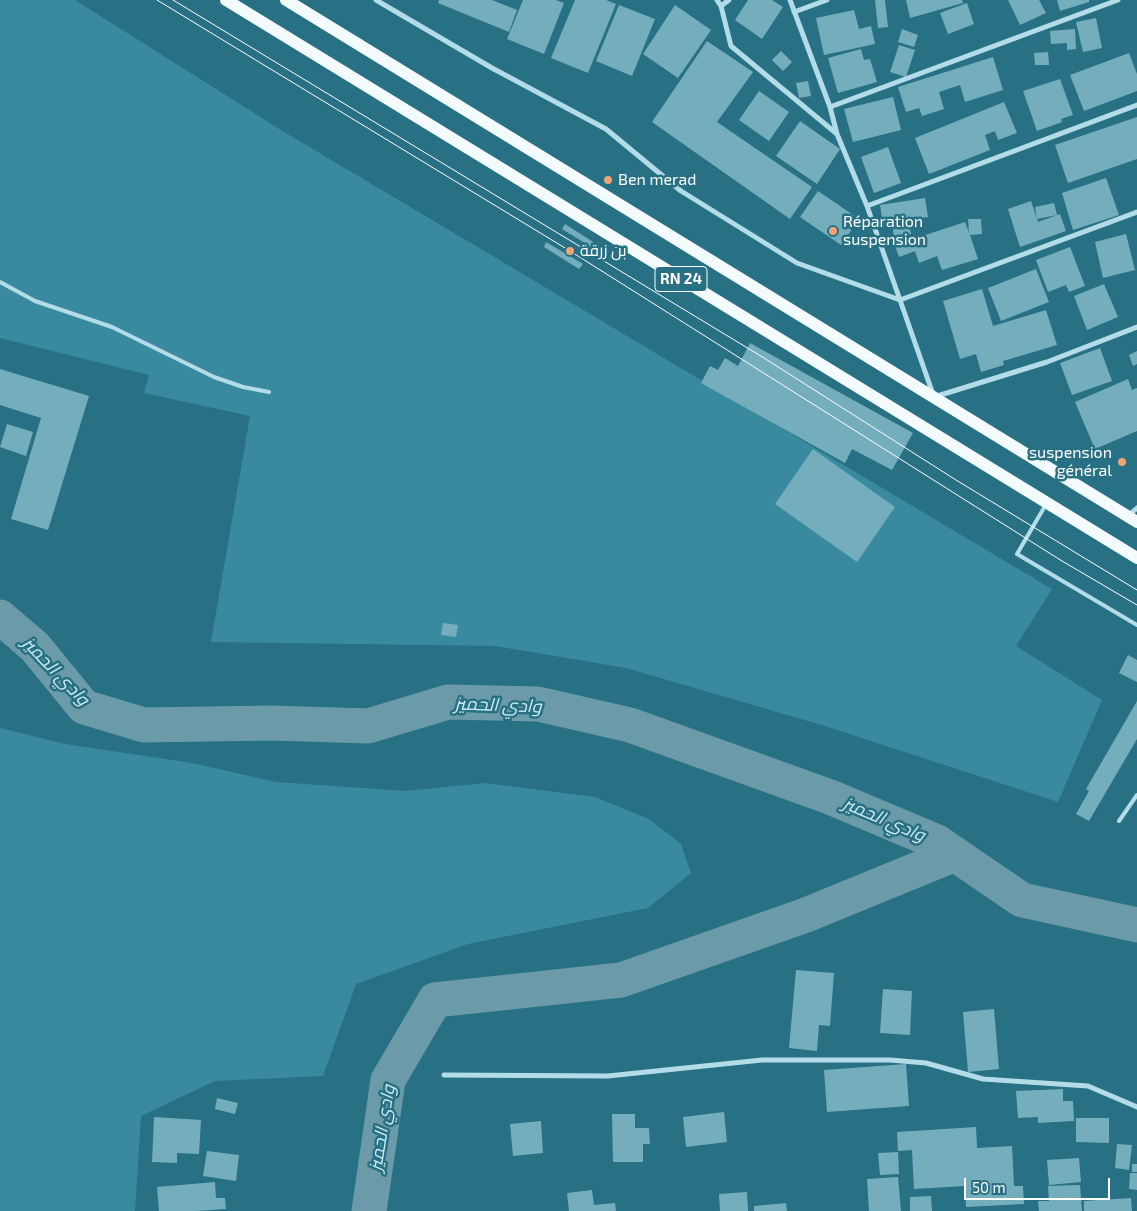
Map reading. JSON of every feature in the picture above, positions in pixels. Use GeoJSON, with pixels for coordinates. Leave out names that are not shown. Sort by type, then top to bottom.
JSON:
{"type":"FeatureCollection","features":[{"type":"Feature","properties":{"kind":"main road","name":"RN 24"},"geometry":{"type":"LineString","coordinates":[[226,0],[1137,558]]}},
{"type":"Feature","properties":{"kind":"main road","name":"RN 24"},"geometry":{"type":"LineString","coordinates":[[286,0],[934,397],[1134,516]]}},
{"type":"Feature","properties":{"kind":"street"},"geometry":{"type":"LineString","coordinates":[[376,0],[492,68],[606,129],[680,191],[797,263],[900,300],[1137,212]]}},
{"type":"Feature","properties":{"kind":"street"},"geometry":{"type":"LineString","coordinates":[[717,0],[721,6],[731,46],[837,134]]}},
{"type":"Feature","properties":{"kind":"street"},"geometry":{"type":"LineString","coordinates":[[721,6],[729,0]]}},
{"type":"Feature","properties":{"kind":"street"},"geometry":{"type":"LineString","coordinates":[[790,0],[830,107],[837,134],[867,206],[934,397],[1047,362],[1137,327]]}},
{"type":"Feature","properties":{"kind":"street"},"geometry":{"type":"LineString","coordinates":[[794,12],[826,0]]}},
{"type":"Feature","properties":{"kind":"street"},"geometry":{"type":"LineString","coordinates":[[830,107],[1118,0]]}},
{"type":"Feature","properties":{"kind":"street"},"geometry":{"type":"LineString","coordinates":[[867,206],[1137,105]]}},
{"type":"Feature","properties":{"kind":"street"},"geometry":{"type":"LineString","coordinates":[[444,1075],[608,1076],[762,1060],[890,1060],[926,1063],[983,1079],[1088,1086],[1137,1107]]}},
{"type":"Feature","properties":{"kind":"lane"},"geometry":{"type":"LineString","coordinates":[[0,282],[35,301],[112,328],[214,377],[243,387],[269,392]]}},
{"type":"Feature","properties":{"kind":"lane"},"geometry":{"type":"LineString","coordinates":[[1047,502],[1017,554],[1137,625]]}},
{"type":"Feature","properties":{"kind":"lane"},"geometry":{"type":"LineString","coordinates":[[1119,822],[1137,795]]}},
{"type":"Feature","properties":{"kind":"shaded area"},"geometry":{"type":"Polygon","coordinates":[[[0,0],[75,0],[281,130],[1052,589],[1016,646],[1102,700],[1058,802],[825,726],[626,668],[495,646],[211,642],[250,416],[144,393],[149,375],[0,338],[0,0]]]}},
{"type":"Feature","properties":{"kind":"shaded area"},"geometry":{"type":"Polygon","coordinates":[[[0,728],[65,744],[192,763],[276,782],[406,791],[485,783],[595,797],[649,819],[681,844],[691,873],[648,908],[468,944],[356,984],[323,1076],[215,1081],[141,1116],[135,1211],[0,1211],[0,728]]]}},
{"type":"Feature","properties":{"kind":"building"},"geometry":{"type":"Polygon","coordinates":[[[439,0],[492,0],[517,10],[509,32],[438,3],[439,0]]]}},
{"type":"Feature","properties":{"kind":"building"},"geometry":{"type":"Polygon","coordinates":[[[523,0],[556,0],[564,3],[544,54],[507,39],[523,0]]]}},
{"type":"Feature","properties":{"kind":"building"},"geometry":{"type":"Polygon","coordinates":[[[575,0],[606,0],[616,4],[588,73],[551,58],[575,0]]]}},
{"type":"Feature","properties":{"kind":"building"},"geometry":{"type":"Polygon","coordinates":[[[748,0],[772,0],[783,7],[762,39],[735,20],[748,0]]]}},
{"type":"Feature","properties":{"kind":"building"},"geometry":{"type":"Polygon","coordinates":[[[875,0],[885,0],[888,27],[878,28],[875,0]]]}},
{"type":"Feature","properties":{"kind":"building"},"geometry":{"type":"Polygon","coordinates":[[[906,0],[962,0],[963,3],[910,18],[906,0]]]}},
{"type":"Feature","properties":{"kind":"building"},"geometry":{"type":"Polygon","coordinates":[[[1008,0],[1039,0],[1046,13],[1020,25],[1008,0]]]}},
{"type":"Feature","properties":{"kind":"building"},"geometry":{"type":"Polygon","coordinates":[[[1057,0],[1089,0],[1089,2],[1060,11],[1057,0]]]}},
{"type":"Feature","properties":{"kind":"building"},"geometry":{"type":"Polygon","coordinates":[[[967,3],[974,24],[948,34],[940,13],[967,3]]]}},
{"type":"Feature","properties":{"kind":"building"},"geometry":{"type":"Polygon","coordinates":[[[619,5],[655,19],[632,76],[596,61],[619,5]]]}},
{"type":"Feature","properties":{"kind":"building"},"geometry":{"type":"Polygon","coordinates":[[[675,5],[711,30],[678,78],[643,54],[675,5]]]}},
{"type":"Feature","properties":{"kind":"building"},"geometry":{"type":"Polygon","coordinates":[[[854,10],[859,29],[871,26],[875,44],[824,55],[816,18],[854,10]]]}},
{"type":"Feature","properties":{"kind":"building"},"geometry":{"type":"Polygon","coordinates":[[[1096,18],[1102,48],[1083,52],[1076,22],[1096,18]]]}},
{"type":"Feature","properties":{"kind":"building"},"geometry":{"type":"Polygon","coordinates":[[[902,29],[918,35],[914,47],[898,42],[902,29]]]}},
{"type":"Feature","properties":{"kind":"building"},"geometry":{"type":"Polygon","coordinates":[[[1075,29],[1076,49],[1067,50],[1067,43],[1051,44],[1050,31],[1075,29]]]}},
{"type":"Feature","properties":{"kind":"building"},"geometry":{"type":"Polygon","coordinates":[[[707,41],[753,72],[717,122],[812,187],[790,219],[652,122],[707,41]]]}},
{"type":"Feature","properties":{"kind":"building"},"geometry":{"type":"Polygon","coordinates":[[[899,45],[915,50],[906,77],[890,72],[899,45]]]}},
{"type":"Feature","properties":{"kind":"building"},"geometry":{"type":"Polygon","coordinates":[[[861,49],[864,60],[870,59],[877,82],[838,93],[828,58],[861,49]]]}},
{"type":"Feature","properties":{"kind":"building"},"geometry":{"type":"Polygon","coordinates":[[[781,51],[792,62],[783,71],[772,60],[781,51]]]}},
{"type":"Feature","properties":{"kind":"building"},"geometry":{"type":"Polygon","coordinates":[[[1048,52],[1049,65],[1035,65],[1034,53],[1048,52]]]}},
{"type":"Feature","properties":{"kind":"building"},"geometry":{"type":"Polygon","coordinates":[[[1129,53],[1137,74],[1137,91],[1084,111],[1070,75],[1129,53]]]}},
{"type":"Feature","properties":{"kind":"building"},"geometry":{"type":"Polygon","coordinates":[[[993,57],[1003,90],[965,102],[960,85],[939,92],[944,109],[922,116],[919,108],[906,112],[898,87],[993,57]]]}},
{"type":"Feature","properties":{"kind":"building"},"geometry":{"type":"Polygon","coordinates":[[[1060,79],[1073,115],[1061,119],[1062,122],[1037,131],[1023,91],[1060,79]]]}},
{"type":"Feature","properties":{"kind":"building"},"geometry":{"type":"Polygon","coordinates":[[[808,81],[811,96],[799,98],[796,83],[808,81]]]}},
{"type":"Feature","properties":{"kind":"building"},"geometry":{"type":"Polygon","coordinates":[[[759,91],[789,112],[769,141],[739,120],[759,91]]]}},
{"type":"Feature","properties":{"kind":"building"},"geometry":{"type":"Polygon","coordinates":[[[893,97],[901,130],[853,142],[844,109],[893,97]]]}},
{"type":"Feature","properties":{"kind":"building"},"geometry":{"type":"Polygon","coordinates":[[[1004,102],[1017,133],[998,140],[995,131],[985,135],[990,150],[929,174],[915,138],[1004,102]]]}},
{"type":"Feature","properties":{"kind":"building"},"geometry":{"type":"Polygon","coordinates":[[[1137,117],[1137,159],[1068,183],[1055,145],[1137,117]]]}},
{"type":"Feature","properties":{"kind":"building"},"geometry":{"type":"Polygon","coordinates":[[[800,121],[840,149],[817,184],[776,156],[800,121]]]}},
{"type":"Feature","properties":{"kind":"building"},"geometry":{"type":"Polygon","coordinates":[[[888,147],[901,183],[874,193],[861,157],[888,147]]]}},
{"type":"Feature","properties":{"kind":"building"},"geometry":{"type":"Polygon","coordinates":[[[1106,178],[1119,215],[1073,230],[1062,193],[1106,178]]]}},
{"type":"Feature","properties":{"kind":"building"},"geometry":{"type":"Polygon","coordinates":[[[818,191],[859,219],[841,245],[800,217],[818,191]]]}},
{"type":"Feature","properties":{"kind":"building"},"geometry":{"type":"Polygon","coordinates":[[[925,198],[928,217],[908,220],[911,234],[894,237],[892,223],[883,224],[880,205],[925,198]]]}},
{"type":"Feature","properties":{"kind":"building"},"geometry":{"type":"Polygon","coordinates":[[[1031,201],[1038,222],[1060,214],[1066,231],[1020,247],[1008,209],[1031,201]]]}},
{"type":"Feature","properties":{"kind":"building"},"geometry":{"type":"Polygon","coordinates":[[[1054,203],[1057,215],[1037,219],[1035,207],[1054,203]]]}},
{"type":"Feature","properties":{"kind":"building"},"geometry":{"type":"Polygon","coordinates":[[[968,219],[981,219],[982,234],[970,235],[978,259],[942,270],[937,256],[919,263],[915,251],[899,257],[895,245],[965,222],[969,233],[968,219]]]}},
{"type":"Feature","properties":{"kind":"building"},"geometry":{"type":"Polygon","coordinates":[[[565,224],[601,247],[598,251],[562,229],[565,224]]]}},
{"type":"Feature","properties":{"kind":"building"},"geometry":{"type":"Polygon","coordinates":[[[1126,234],[1135,270],[1103,278],[1095,242],[1126,234]]]}},
{"type":"Feature","properties":{"kind":"building"},"geometry":{"type":"Polygon","coordinates":[[[546,242],[583,264],[579,269],[544,247],[546,242]]]}},
{"type":"Feature","properties":{"kind":"building"},"geometry":{"type":"Polygon","coordinates":[[[1070,247],[1085,286],[1069,292],[1066,285],[1048,292],[1036,260],[1070,247]]]}},
{"type":"Feature","properties":{"kind":"building"},"geometry":{"type":"Polygon","coordinates":[[[1036,269],[1049,302],[1001,321],[988,288],[1036,269]]]}},
{"type":"Feature","properties":{"kind":"building"},"geometry":{"type":"Polygon","coordinates":[[[1104,284],[1118,317],[1087,330],[1074,296],[1104,284]]]}},
{"type":"Feature","properties":{"kind":"building"},"geometry":{"type":"Polygon","coordinates":[[[982,289],[993,326],[1046,310],[1057,345],[1003,361],[1004,365],[981,372],[976,354],[960,359],[943,301],[982,289]]]}},
{"type":"Feature","properties":{"kind":"building"},"geometry":{"type":"Polygon","coordinates":[[[750,343],[913,433],[892,470],[852,449],[845,463],[701,383],[710,366],[718,370],[725,358],[738,366],[750,343]]]}},
{"type":"Feature","properties":{"kind":"building"},"geometry":{"type":"Polygon","coordinates":[[[1100,348],[1112,381],[1072,395],[1060,363],[1100,348]]]}},
{"type":"Feature","properties":{"kind":"building"},"geometry":{"type":"Polygon","coordinates":[[[1137,351],[1137,364],[1133,366],[1129,355],[1137,351]]]}},
{"type":"Feature","properties":{"kind":"building"},"geometry":{"type":"Polygon","coordinates":[[[0,369],[89,396],[48,530],[11,519],[41,418],[0,405],[0,369]]]}},
{"type":"Feature","properties":{"kind":"building"},"geometry":{"type":"Polygon","coordinates":[[[1128,379],[1132,390],[1137,388],[1137,431],[1095,449],[1075,402],[1128,379]]]}},
{"type":"Feature","properties":{"kind":"building"},"geometry":{"type":"Polygon","coordinates":[[[7,424],[33,432],[26,456],[0,447],[7,424]]]}},
{"type":"Feature","properties":{"kind":"building"},"geometry":{"type":"Polygon","coordinates":[[[813,449],[895,507],[857,562],[775,504],[813,449]]]}},
{"type":"Feature","properties":{"kind":"building"},"geometry":{"type":"Polygon","coordinates":[[[443,623],[458,625],[456,637],[441,635],[443,623]]]}},
{"type":"Feature","properties":{"kind":"building"},"geometry":{"type":"Polygon","coordinates":[[[1128,655],[1137,660],[1137,682],[1119,673],[1128,655]]]}},
{"type":"Feature","properties":{"kind":"building"},"geometry":{"type":"Polygon","coordinates":[[[1137,701],[1137,739],[1089,821],[1076,814],[1089,791],[1086,789],[1137,701]]]}},
{"type":"Feature","properties":{"kind":"building"},"geometry":{"type":"Polygon","coordinates":[[[796,970],[834,973],[830,1026],[819,1025],[817,1051],[789,1048],[796,970]]]}},
{"type":"Feature","properties":{"kind":"building"},"geometry":{"type":"Polygon","coordinates":[[[883,989],[912,991],[910,1035],[880,1033],[883,989]]]}},
{"type":"Feature","properties":{"kind":"building"},"geometry":{"type":"Polygon","coordinates":[[[994,1009],[999,1069],[968,1072],[963,1012],[994,1009]]]}},
{"type":"Feature","properties":{"kind":"building"},"geometry":{"type":"Polygon","coordinates":[[[906,1064],[909,1106],[827,1112],[824,1070],[906,1064]]]}},
{"type":"Feature","properties":{"kind":"building"},"geometry":{"type":"Polygon","coordinates":[[[1063,1089],[1063,1101],[1073,1101],[1074,1121],[1038,1123],[1038,1117],[1018,1118],[1016,1091],[1063,1089]]]}},
{"type":"Feature","properties":{"kind":"building"},"geometry":{"type":"Polygon","coordinates":[[[217,1098],[238,1103],[235,1114],[215,1109],[217,1098]]]}},
{"type":"Feature","properties":{"kind":"building"},"geometry":{"type":"Polygon","coordinates":[[[724,1112],[727,1142],[686,1147],[683,1117],[724,1112]]]}},
{"type":"Feature","properties":{"kind":"building"},"geometry":{"type":"Polygon","coordinates":[[[612,1114],[635,1114],[635,1128],[649,1128],[650,1144],[643,1144],[643,1162],[613,1162],[612,1114]]]}},
{"type":"Feature","properties":{"kind":"building"},"geometry":{"type":"Polygon","coordinates":[[[154,1117],[201,1120],[199,1154],[177,1153],[177,1163],[152,1162],[154,1117]]]}},
{"type":"Feature","properties":{"kind":"building"},"geometry":{"type":"Polygon","coordinates":[[[1076,1118],[1109,1118],[1109,1143],[1076,1142],[1076,1118]]]}},
{"type":"Feature","properties":{"kind":"building"},"geometry":{"type":"Polygon","coordinates":[[[541,1121],[543,1153],[513,1156],[510,1124],[541,1121]]]}},
{"type":"Feature","properties":{"kind":"building"},"geometry":{"type":"Polygon","coordinates":[[[976,1127],[977,1148],[1012,1146],[1014,1186],[1023,1186],[1024,1204],[966,1207],[965,1186],[914,1189],[912,1150],[898,1151],[897,1132],[976,1127]]]}},
{"type":"Feature","properties":{"kind":"building"},"geometry":{"type":"Polygon","coordinates":[[[1117,1144],[1132,1145],[1129,1170],[1115,1168],[1117,1144]]]}},
{"type":"Feature","properties":{"kind":"building"},"geometry":{"type":"Polygon","coordinates":[[[207,1151],[239,1155],[236,1181],[203,1176],[207,1151]]]}},
{"type":"Feature","properties":{"kind":"building"},"geometry":{"type":"Polygon","coordinates":[[[898,1152],[899,1174],[880,1175],[878,1153],[898,1152]]]}},
{"type":"Feature","properties":{"kind":"building"},"geometry":{"type":"Polygon","coordinates":[[[1079,1158],[1081,1182],[1049,1185],[1047,1160],[1079,1158]]]}},
{"type":"Feature","properties":{"kind":"building"},"geometry":{"type":"Polygon","coordinates":[[[1132,1164],[1137,1164],[1137,1172],[1132,1172],[1132,1164]]]}},
{"type":"Feature","properties":{"kind":"building"},"geometry":{"type":"Polygon","coordinates":[[[1130,1173],[1137,1173],[1137,1190],[1129,1189],[1130,1173]]]}},
{"type":"Feature","properties":{"kind":"building"},"geometry":{"type":"Polygon","coordinates":[[[898,1177],[901,1211],[869,1211],[867,1179],[898,1177]]]}},
{"type":"Feature","properties":{"kind":"building"},"geometry":{"type":"Polygon","coordinates":[[[215,1182],[216,1198],[225,1198],[226,1209],[159,1211],[157,1187],[215,1182]]]}},
{"type":"Feature","properties":{"kind":"building"},"geometry":{"type":"Polygon","coordinates":[[[1080,1185],[1082,1211],[1039,1211],[1038,1201],[1049,1201],[1048,1186],[1080,1185]]]}},
{"type":"Feature","properties":{"kind":"building"},"geometry":{"type":"Polygon","coordinates":[[[592,1190],[594,1205],[615,1203],[616,1211],[569,1211],[567,1193],[592,1190]]]}},
{"type":"Feature","properties":{"kind":"building"},"geometry":{"type":"Polygon","coordinates":[[[747,1192],[748,1211],[720,1211],[719,1194],[747,1192]]]}},
{"type":"Feature","properties":{"kind":"building"},"geometry":{"type":"Polygon","coordinates":[[[931,1196],[932,1211],[910,1211],[910,1197],[931,1196]]]}},
{"type":"Feature","properties":{"kind":"building"},"geometry":{"type":"Polygon","coordinates":[[[1131,1198],[1132,1211],[1084,1211],[1084,1201],[1131,1198]]]}},
{"type":"Feature","properties":{"kind":"building"},"geometry":{"type":"Polygon","coordinates":[[[786,1203],[787,1211],[754,1211],[754,1206],[786,1203]]]}},
{"type":"Feature","properties":{"kind":"waterway","name":"وادي الحميز"},"geometry":{"type":"LineString","coordinates":[[0,617],[35,647],[84,707],[144,725],[271,723],[368,726],[448,702],[538,704],[630,725],[830,797],[937,842],[1022,900],[1137,925]]}},
{"type":"Feature","properties":{"kind":"waterway","name":"وادي الحميز"},"geometry":{"type":"LineString","coordinates":[[369,1211],[388,1080],[435,1000],[621,980],[806,915],[955,854]]}},
{"type":"Feature","properties":{"kind":"tram line"},"geometry":{"type":"LineString","coordinates":[[157,0],[570,251],[1062,561],[1137,605]]}},
{"type":"Feature","properties":{"kind":"tram line"},"geometry":{"type":"LineString","coordinates":[[173,0],[764,358],[956,480],[1137,590]]}},
{"type":"Feature","properties":{"kind":"place","name":"Ben merad"},"geometry":{"type":"Point","coordinates":[608,180]}},
{"type":"Feature","properties":{"kind":"place","name":"Réparation suspension"},"geometry":{"type":"Point","coordinates":[833,231]}},
{"type":"Feature","properties":{"kind":"place","name":"بن زرقة"},"geometry":{"type":"Point","coordinates":[570,251]}},
{"type":"Feature","properties":{"kind":"place","name":"suspension général"},"geometry":{"type":"Point","coordinates":[1122,462]}}]}
